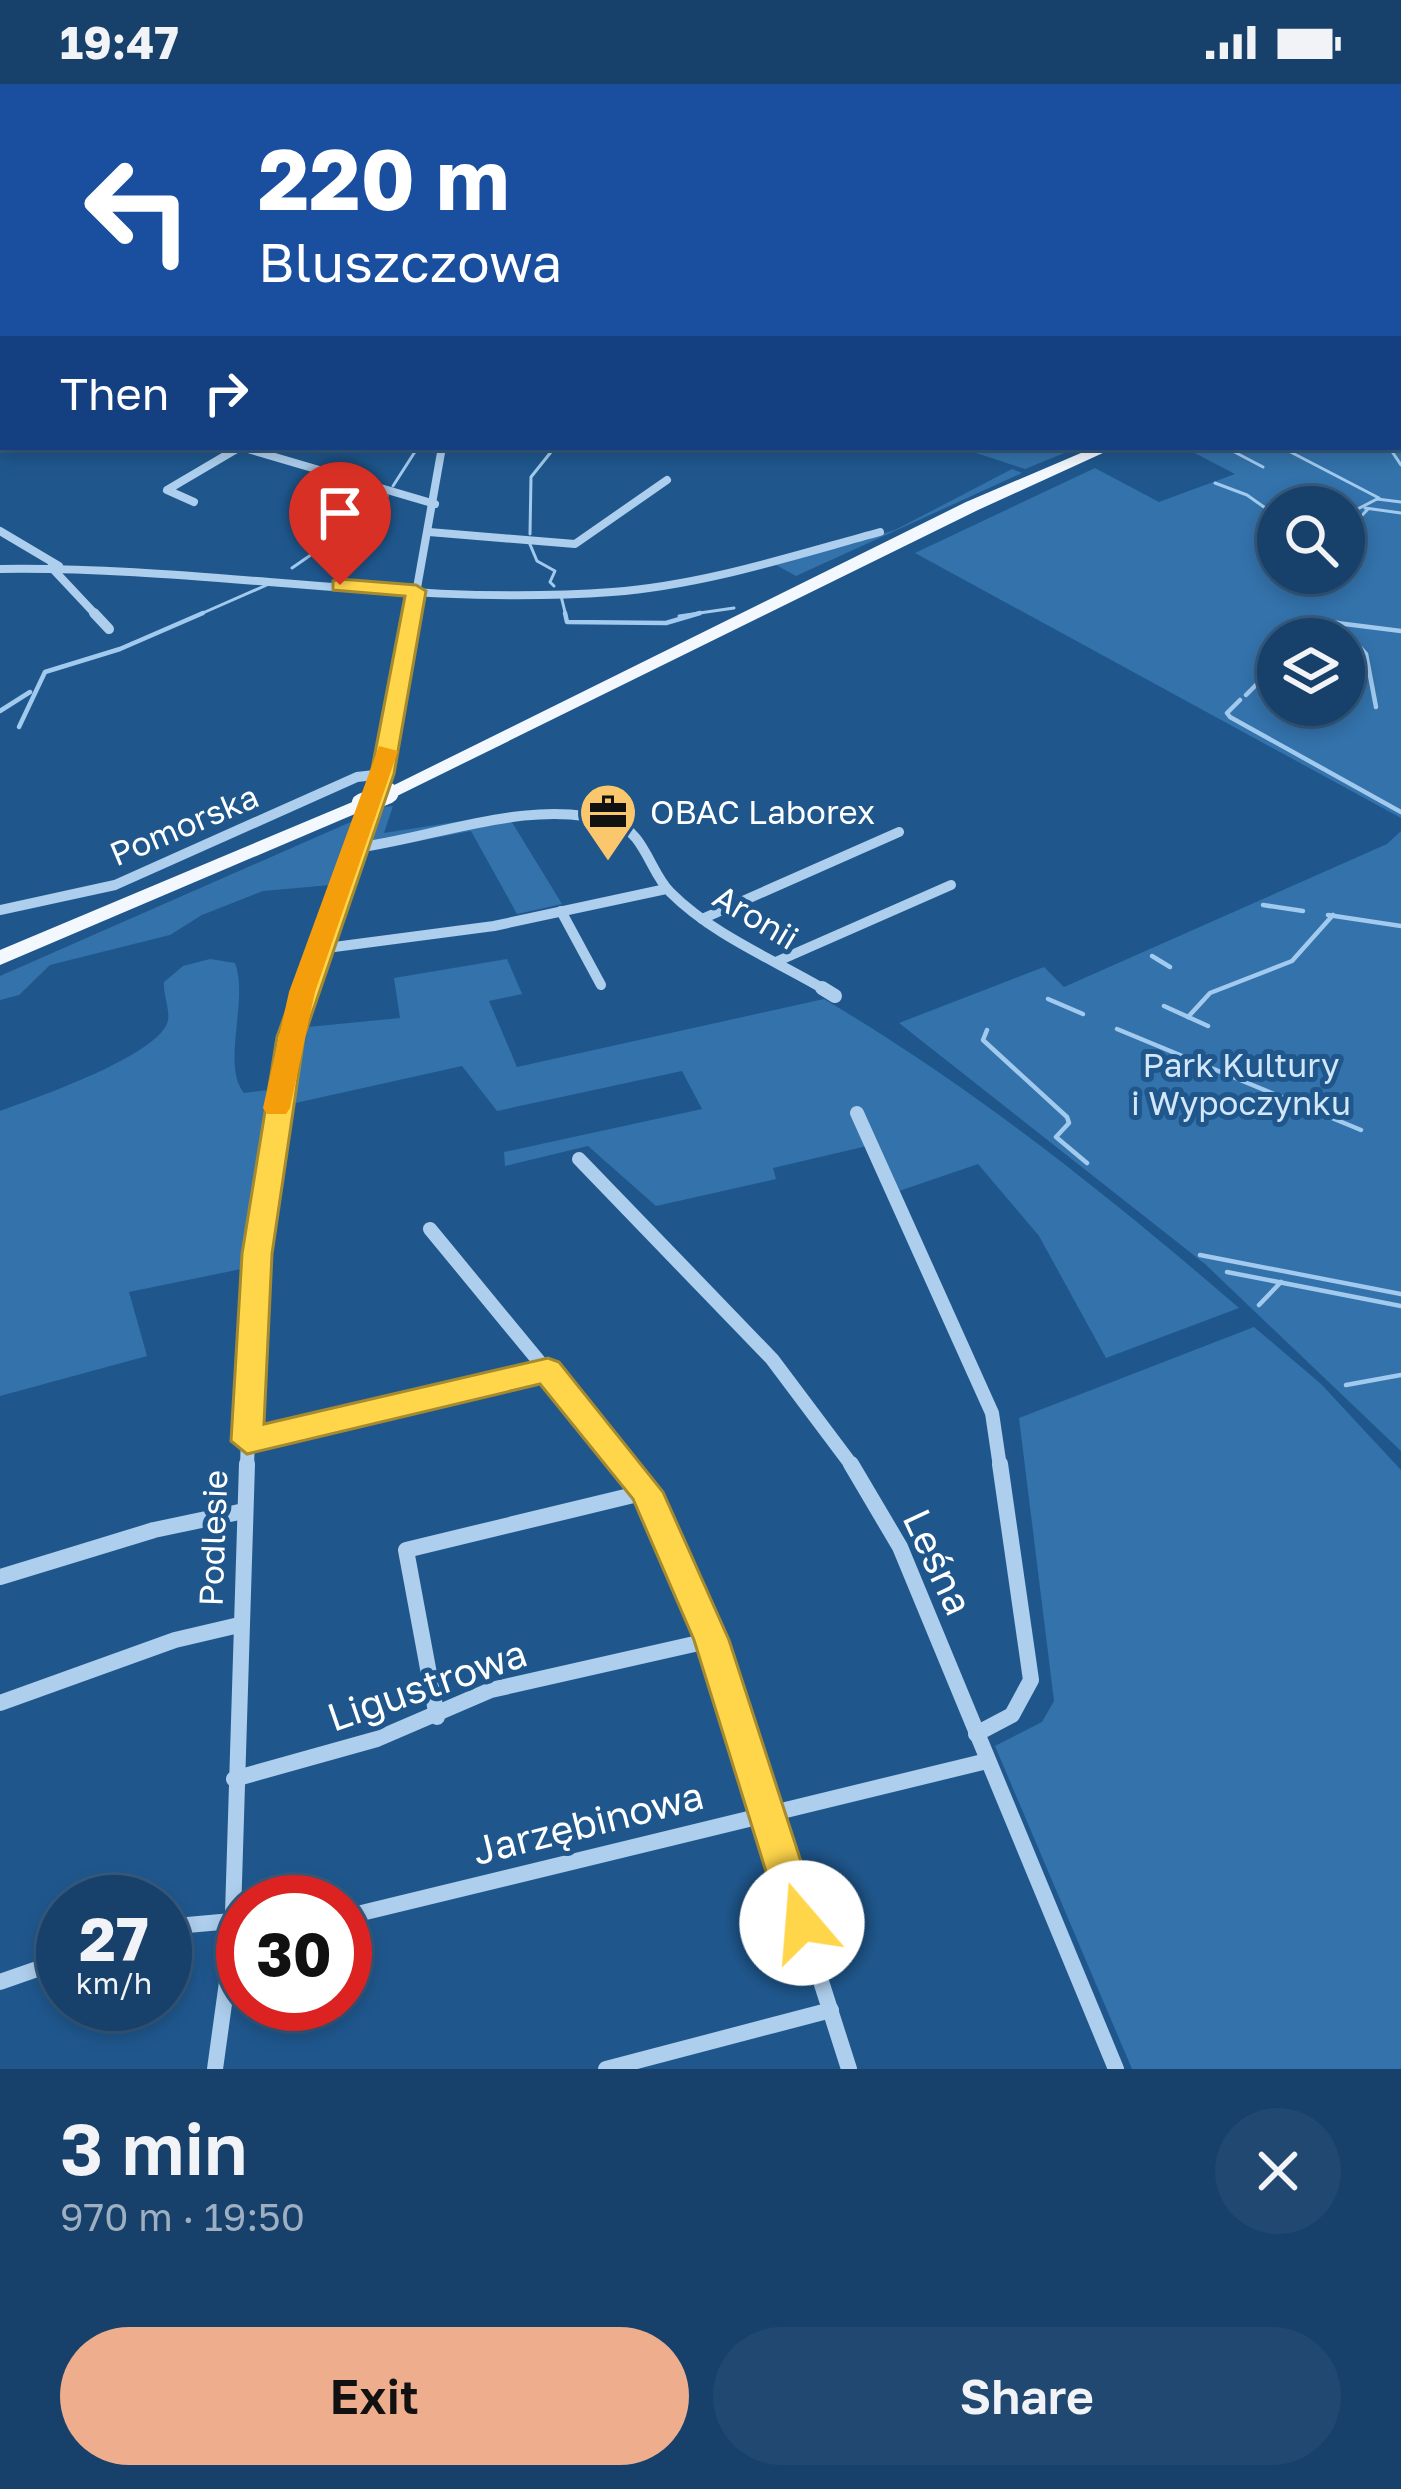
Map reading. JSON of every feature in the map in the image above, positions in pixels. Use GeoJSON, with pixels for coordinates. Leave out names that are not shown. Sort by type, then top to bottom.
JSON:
{"type":"FeatureCollection","features":[{"type":"Feature","properties":{"kind":"main road"},"geometry":{"type":"LineString","coordinates":[[0,958],[362,804],[385,783],[972,506],[1101,450]]}},
{"type":"Feature","properties":{"kind":"street"},"geometry":{"type":"LineString","coordinates":[[194,502],[167,490],[236,450]]}},
{"type":"Feature","properties":{"kind":"street"},"geometry":{"type":"LineString","coordinates":[[251,450],[435,504]]}},
{"type":"Feature","properties":{"kind":"street","name":"Podlesie"},"geometry":{"type":"LineString","coordinates":[[233,1875],[253,1288],[269,1146],[290,1037],[356,848],[385,783],[442,450]]}},
{"type":"Feature","properties":{"kind":"street"},"geometry":{"type":"LineString","coordinates":[[429,532],[574,544],[667,480]]}},
{"type":"Feature","properties":{"kind":"street"},"geometry":{"type":"LineString","coordinates":[[0,531],[55,567],[109,629]]}},
{"type":"Feature","properties":{"kind":"street"},"geometry":{"type":"LineString","coordinates":[[0,569],[55,567],[416,591],[635,590],[880,532]]}},
{"type":"Feature","properties":{"kind":"street","name":"Pomorska"},"geometry":{"type":"LineString","coordinates":[[0,910],[115,885],[357,777],[385,783]]}},
{"type":"Feature","properties":{"kind":"street","name":"Aronii"},"geometry":{"type":"LineString","coordinates":[[356,848],[544,817],[612,821],[628,831],[666,889],[702,919],[835,996]]}},
{"type":"Feature","properties":{"kind":"street"},"geometry":{"type":"LineString","coordinates":[[702,919],[899,832]]}},
{"type":"Feature","properties":{"kind":"street"},"geometry":{"type":"LineString","coordinates":[[778,961],[951,885]]}},
{"type":"Feature","properties":{"kind":"street"},"geometry":{"type":"LineString","coordinates":[[319,949],[561,911],[666,889]]}},
{"type":"Feature","properties":{"kind":"street"},"geometry":{"type":"LineString","coordinates":[[561,911],[601,986]]}},
{"type":"Feature","properties":{"kind":"street"},"geometry":{"type":"LineString","coordinates":[[857,1113],[992,1413],[1030,1680],[1027,1701],[1013,1718],[976,1734]]}},
{"type":"Feature","properties":{"kind":"street","name":"Leśna"},"geometry":{"type":"LineString","coordinates":[[579,1159],[772,1359],[844,1452],[900,1547],[1116,2069]]}},
{"type":"Feature","properties":{"kind":"street"},"geometry":{"type":"LineString","coordinates":[[430,1229],[646,1492],[712,1640],[849,2069]]}},
{"type":"Feature","properties":{"kind":"street"},"geometry":{"type":"LineString","coordinates":[[247,1441],[548,1370]]}},
{"type":"Feature","properties":{"kind":"street"},"geometry":{"type":"LineString","coordinates":[[437,1717],[406,1550],[646,1492]]}},
{"type":"Feature","properties":{"kind":"street"},"geometry":{"type":"LineString","coordinates":[[0,1577],[154,1530],[244,1511]]}},
{"type":"Feature","properties":{"kind":"street"},"geometry":{"type":"LineString","coordinates":[[0,1702],[175,1640],[239,1625]]}},
{"type":"Feature","properties":{"kind":"street","name":"Ligustrowa"},"geometry":{"type":"LineString","coordinates":[[234,1779],[437,1717],[491,1690],[712,1640]]}},
{"type":"Feature","properties":{"kind":"street","name":"Jarzębinowa"},"geometry":{"type":"LineString","coordinates":[[372,1910],[987,1761]]}},
{"type":"Feature","properties":{"kind":"street"},"geometry":{"type":"LineString","coordinates":[[0,1982],[36,1969]]}},
{"type":"Feature","properties":{"kind":"street"},"geometry":{"type":"LineString","coordinates":[[606,2069],[831,2010]]}},
{"type":"Feature","properties":{"kind":"street","name":"Podlesie"},"geometry":{"type":"LineString","coordinates":[[215,2069],[222,2031]]}},
{"type":"Feature","properties":{"kind":"green space"},"geometry":{"type":"Polygon","coordinates":[[[967,450],[1072,450],[1025,469],[967,450]]]}},
{"type":"Feature","properties":{"kind":"green space"},"geometry":{"type":"Polygon","coordinates":[[[1189,450],[1401,450],[1401,818],[915,553],[1095,468],[1159,502],[1235,474],[1189,450]]]}},
{"type":"Feature","properties":{"kind":"green space"},"geometry":{"type":"Polygon","coordinates":[[[1012,469],[1022,473],[796,576],[776,565],[895,530],[1012,469]]]}},
{"type":"Feature","properties":{"kind":"green space"},"geometry":{"type":"Polygon","coordinates":[[[393,806],[384,833],[507,814],[562,904],[517,914],[471,831],[368,851],[383,807],[393,806]]]}},
{"type":"Feature","properties":{"kind":"green space"},"geometry":{"type":"Polygon","coordinates":[[[353,821],[331,885],[263,891],[202,915],[170,935],[50,965],[19,995],[0,1000],[0,976],[353,821]]]}},
{"type":"Feature","properties":{"kind":"green space","name":"Park Kultury i Wypoczynku"},"geometry":{"type":"Polygon","coordinates":[[[1401,831],[1401,1451],[1205,1264],[899,1023],[1044,967],[1064,987],[1387,844],[1401,831]]]}},
{"type":"Feature","properties":{"kind":"green space"},"geometry":{"type":"Polygon","coordinates":[[[210,959],[235,963],[238,1081],[244,1093],[267,1090],[246,1268],[129,1292],[147,1356],[0,1396],[0,1111],[94,1074],[144,1047],[168,1020],[164,982],[183,966],[210,959]]]}},
{"type":"Feature","properties":{"kind":"green space"},"geometry":{"type":"Polygon","coordinates":[[[507,959],[522,994],[489,1001],[517,1067],[824,999],[934,1069],[1038,1144],[1239,1308],[1106,1358],[1039,1236],[978,1164],[899,1191],[867,1146],[773,1168],[776,1179],[656,1206],[588,1146],[505,1166],[504,1152],[702,1109],[682,1071],[497,1111],[462,1066],[291,1104],[308,1027],[400,1018],[394,978],[507,959]]]}},
{"type":"Feature","properties":{"kind":"green space"},"geometry":{"type":"Polygon","coordinates":[[[1254,1327],[1321,1384],[1401,1470],[1401,2069],[1132,2069],[995,1746],[1042,1722],[1054,1701],[1019,1418],[1254,1327]]]}},
{"type":"Feature","properties":{"kind":"waterway"},"geometry":{"type":"LineString","coordinates":[[393,486],[416,450]]}},
{"type":"Feature","properties":{"kind":"waterway"},"geometry":{"type":"LineString","coordinates":[[530,534],[531,477],[553,450]]}},
{"type":"Feature","properties":{"kind":"waterway"},"geometry":{"type":"LineString","coordinates":[[1231,450],[1263,467]]}},
{"type":"Feature","properties":{"kind":"waterway"},"geometry":{"type":"LineString","coordinates":[[1287,450],[1377,499]]}},
{"type":"Feature","properties":{"kind":"waterway"},"geometry":{"type":"LineString","coordinates":[[1391,450],[1401,465]]}},
{"type":"Feature","properties":{"kind":"waterway"},"geometry":{"type":"LineString","coordinates":[[1215,483],[1257,502]]}},
{"type":"Feature","properties":{"kind":"waterway"},"geometry":{"type":"LineString","coordinates":[[292,568],[377,509],[387,496]]}},
{"type":"Feature","properties":{"kind":"waterway"},"geometry":{"type":"LineString","coordinates":[[1365,505],[1377,499]]}},
{"type":"Feature","properties":{"kind":"waterway"},"geometry":{"type":"LineString","coordinates":[[1377,499],[1401,502]]}},
{"type":"Feature","properties":{"kind":"waterway"},"geometry":{"type":"LineString","coordinates":[[1365,508],[1401,513]]}},
{"type":"Feature","properties":{"kind":"waterway"},"geometry":{"type":"LineString","coordinates":[[1365,512],[1368,509]]}},
{"type":"Feature","properties":{"kind":"waterway"},"geometry":{"type":"LineString","coordinates":[[529,542],[537,561],[555,571],[550,582],[554,586]]}},
{"type":"Feature","properties":{"kind":"waterway"},"geometry":{"type":"LineString","coordinates":[[196,616],[269,584]]}},
{"type":"Feature","properties":{"kind":"waterway"},"geometry":{"type":"LineString","coordinates":[[561,596],[566,616]]}},
{"type":"Feature","properties":{"kind":"waterway"},"geometry":{"type":"LineString","coordinates":[[679,616],[734,608]]}},
{"type":"Feature","properties":{"kind":"waterway"},"geometry":{"type":"LineString","coordinates":[[19,727],[45,672],[120,649],[203,613]]}},
{"type":"Feature","properties":{"kind":"waterway"},"geometry":{"type":"LineString","coordinates":[[565,613],[567,622],[666,623],[700,613]]}},
{"type":"Feature","properties":{"kind":"waterway"},"geometry":{"type":"LineString","coordinates":[[1365,626],[1401,631]]}},
{"type":"Feature","properties":{"kind":"waterway"},"geometry":{"type":"LineString","coordinates":[[1365,653],[1376,707]]}},
{"type":"Feature","properties":{"kind":"waterway"},"geometry":{"type":"LineString","coordinates":[[1246,695],[1257,684]]}},
{"type":"Feature","properties":{"kind":"waterway"},"geometry":{"type":"LineString","coordinates":[[0,711],[30,692]]}},
{"type":"Feature","properties":{"kind":"waterway"},"geometry":{"type":"LineString","coordinates":[[1240,700],[1227,713],[1230,717],[1401,812]]}},
{"type":"Feature","properties":{"kind":"waterway"},"geometry":{"type":"LineString","coordinates":[[1263,905],[1303,911]]}},
{"type":"Feature","properties":{"kind":"waterway"},"geometry":{"type":"LineString","coordinates":[[1328,915],[1332,916]]}},
{"type":"Feature","properties":{"kind":"waterway"},"geometry":{"type":"LineString","coordinates":[[1188,1017],[1210,993],[1292,961],[1332,916]]}},
{"type":"Feature","properties":{"kind":"waterway"},"geometry":{"type":"LineString","coordinates":[[1332,916],[1401,926]]}},
{"type":"Feature","properties":{"kind":"waterway"},"geometry":{"type":"LineString","coordinates":[[1152,956],[1170,967]]}},
{"type":"Feature","properties":{"kind":"waterway"},"geometry":{"type":"LineString","coordinates":[[1048,999],[1083,1014]]}},
{"type":"Feature","properties":{"kind":"waterway"},"geometry":{"type":"LineString","coordinates":[[1164,1006],[1188,1017]]}},
{"type":"Feature","properties":{"kind":"waterway"},"geometry":{"type":"LineString","coordinates":[[1188,1017],[1208,1026]]}},
{"type":"Feature","properties":{"kind":"waterway"},"geometry":{"type":"LineString","coordinates":[[1117,1029],[1361,1130]]}},
{"type":"Feature","properties":{"kind":"waterway"},"geometry":{"type":"LineString","coordinates":[[987,1030],[983,1040],[1067,1117],[1069,1123],[1056,1137],[1087,1163]]}},
{"type":"Feature","properties":{"kind":"waterway"},"geometry":{"type":"LineString","coordinates":[[1200,1255],[1401,1294]]}},
{"type":"Feature","properties":{"kind":"waterway"},"geometry":{"type":"LineString","coordinates":[[1227,1272],[1281,1282]]}},
{"type":"Feature","properties":{"kind":"waterway"},"geometry":{"type":"LineString","coordinates":[[1259,1305],[1281,1282]]}},
{"type":"Feature","properties":{"kind":"waterway"},"geometry":{"type":"LineString","coordinates":[[1281,1282],[1401,1306]]}},
{"type":"Feature","properties":{"kind":"waterway"},"geometry":{"type":"LineString","coordinates":[[1346,1385],[1401,1375]]}},
{"type":"Feature","properties":{"kind":"slow traffic"},"geometry":{"type":"LineString","coordinates":[[276,1108],[302,992],[370,812],[387,751]]}},
{"type":"Feature","properties":{"kind":"place","name":"OBAC Laborex"},"geometry":{"type":"Point","coordinates":[608,863]}},
{"type":"Feature","properties":{"kind":"route"},"geometry":{"type":"LineString","coordinates":[[340,585],[416,591],[382,774],[290,1037],[269,1146],[253,1288],[247,1441],[548,1370],[646,1492],[712,1640],[802,1923]]}}]}
